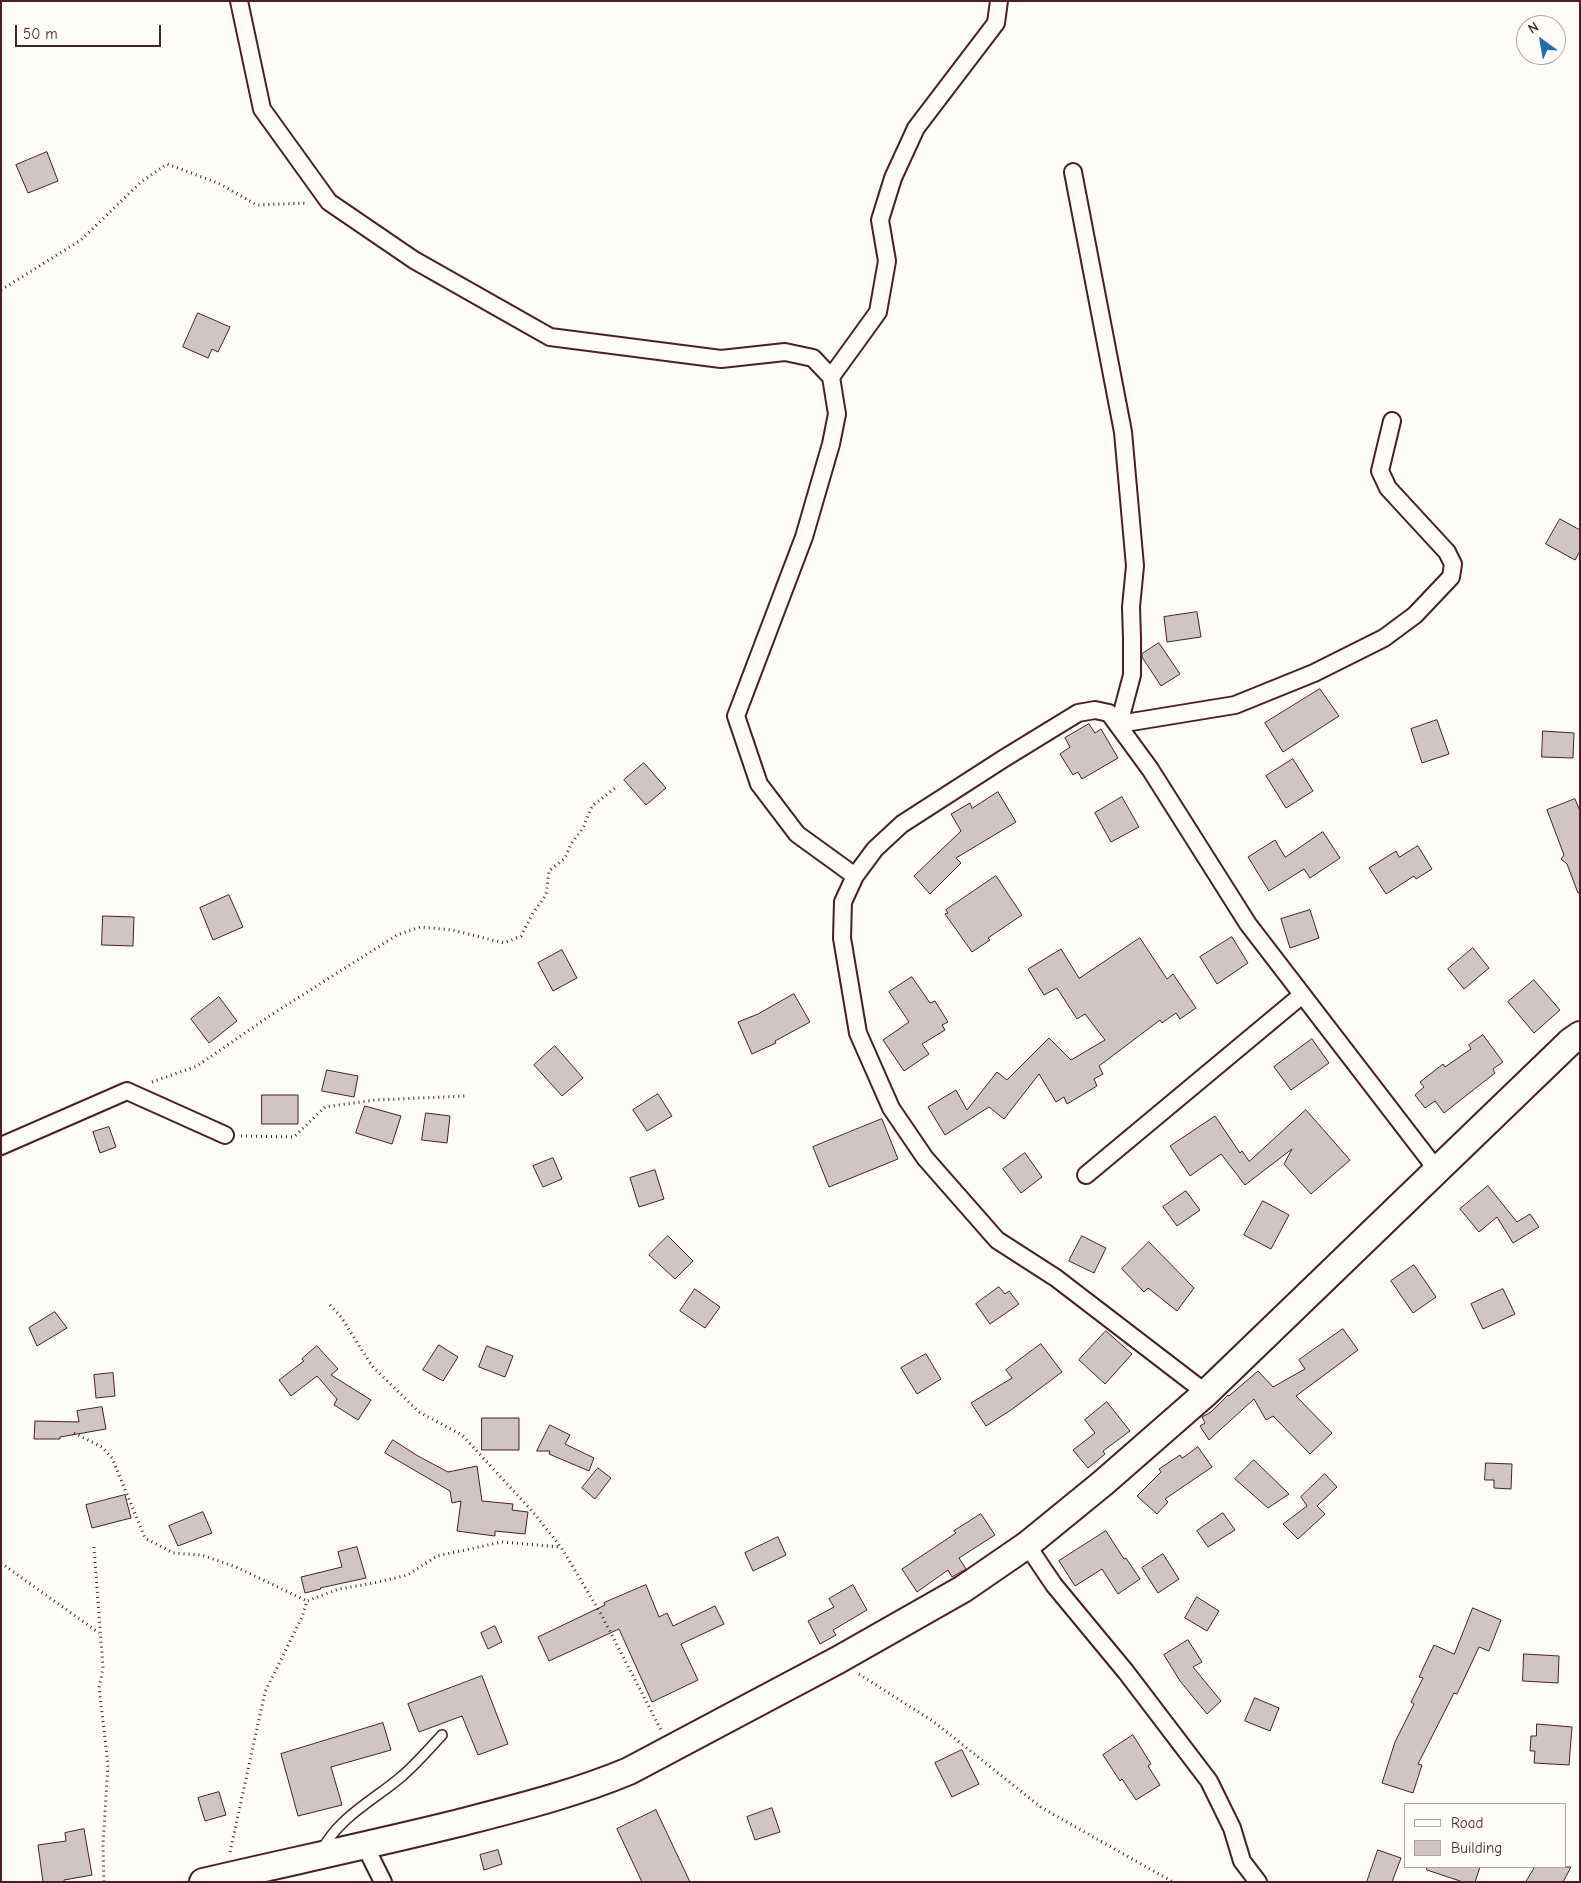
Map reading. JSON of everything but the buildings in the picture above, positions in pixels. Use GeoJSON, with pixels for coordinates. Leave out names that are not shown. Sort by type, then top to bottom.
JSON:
{"type":"FeatureCollection","features":[{"type":"Feature","properties":{"kind":"main road"},"geometry":{"type":"LineString","coordinates":[[214,1879],[364,1846],[545,1801],[585,1788],[629,1770],[671,1748],[838,1660],[963,1589],[1028,1545],[1103,1483],[1206,1393],[1570,1042],[1580,1035]]}},
{"type":"Feature","properties":{"kind":"street"},"geometry":{"type":"LineString","coordinates":[[239,1],[262,109],[329,202],[414,260],[550,337],[721,359],[786,352],[813,358],[831,377],[837,414],[828,453],[804,537],[736,716],[759,784],[796,834],[854,876]]}},
{"type":"Feature","properties":{"kind":"street"},"geometry":{"type":"LineString","coordinates":[[831,377],[878,312],[888,261],[880,220],[893,178],[916,128],[996,23],[999,1]]}},
{"type":"Feature","properties":{"kind":"street"},"geometry":{"type":"LineString","coordinates":[[1073,172],[1123,432],[1135,566],[1130,607],[1132,675],[1119,724]]}},
{"type":"Feature","properties":{"kind":"street"},"geometry":{"type":"LineString","coordinates":[[1119,724],[1235,705],[1314,674],[1384,638],[1415,615],[1451,577],[1453,564],[1447,552],[1388,488],[1380,471],[1392,421]]}},
{"type":"Feature","properties":{"kind":"street"},"geometry":{"type":"LineString","coordinates":[[1206,1393],[1056,1278],[997,1240],[925,1158],[891,1108],[858,1033],[842,938],[843,902],[854,876],[875,849],[902,824],[1078,713],[1095,710],[1109,713],[1119,724],[1150,769],[1248,924],[1437,1170]]}},
{"type":"Feature","properties":{"kind":"street"},"geometry":{"type":"LineString","coordinates":[[1086,1175],[1302,995]]}},
{"type":"Feature","properties":{"kind":"street"},"geometry":{"type":"LineString","coordinates":[[1,1146],[127,1091],[225,1135]]}},
{"type":"Feature","properties":{"kind":"street"},"geometry":{"type":"LineString","coordinates":[[1028,1545],[1054,1585],[1126,1672],[1210,1781],[1232,1828],[1242,1861],[1258,1882]]}},
{"type":"Feature","properties":{"kind":"street"},"geometry":{"type":"LineString","coordinates":[[364,1846],[383,1882]]}},
{"type":"Feature","properties":{"kind":"lane"},"geometry":{"type":"LineString","coordinates":[[319,1856],[328,1839],[343,1822],[403,1776],[442,1735]]}},
{"type":"Feature","properties":{"kind":"path"},"geometry":{"type":"LineString","coordinates":[[1,290],[81,240],[141,182],[167,164],[218,182],[257,205],[329,202]]}},
{"type":"Feature","properties":{"kind":"path"},"geometry":{"type":"LineString","coordinates":[[127,1091],[197,1066],[271,1015],[397,935],[420,927],[452,930],[504,943],[521,936],[546,895],[549,871],[565,858],[571,844],[583,828],[592,806],[618,786]]}},
{"type":"Feature","properties":{"kind":"path"},"geometry":{"type":"LineString","coordinates":[[225,1135],[294,1136],[326,1108],[375,1100],[466,1096]]}},
{"type":"Feature","properties":{"kind":"path"},"geometry":{"type":"LineString","coordinates":[[330,1304],[341,1317],[372,1366],[420,1412],[462,1435],[532,1510],[561,1547],[602,1614],[671,1748]]}},
{"type":"Feature","properties":{"kind":"path"},"geometry":{"type":"LineString","coordinates":[[74,1433],[102,1447],[112,1458],[145,1538],[173,1553],[202,1556],[236,1567],[308,1601],[339,1589],[408,1575],[437,1556],[502,1542],[561,1547]]}},
{"type":"Feature","properties":{"kind":"path"},"geometry":{"type":"LineString","coordinates":[[94,1547],[103,1668],[99,1697],[108,1764],[103,1836],[104,1882]]}},
{"type":"Feature","properties":{"kind":"path"},"geometry":{"type":"LineString","coordinates":[[1,1563],[100,1633]]}},
{"type":"Feature","properties":{"kind":"path"},"geometry":{"type":"LineString","coordinates":[[214,1879],[265,1692],[308,1601]]}},
{"type":"Feature","properties":{"kind":"path"},"geometry":{"type":"LineString","coordinates":[[838,1660],[934,1722],[1042,1808],[1173,1882]]}}]}
